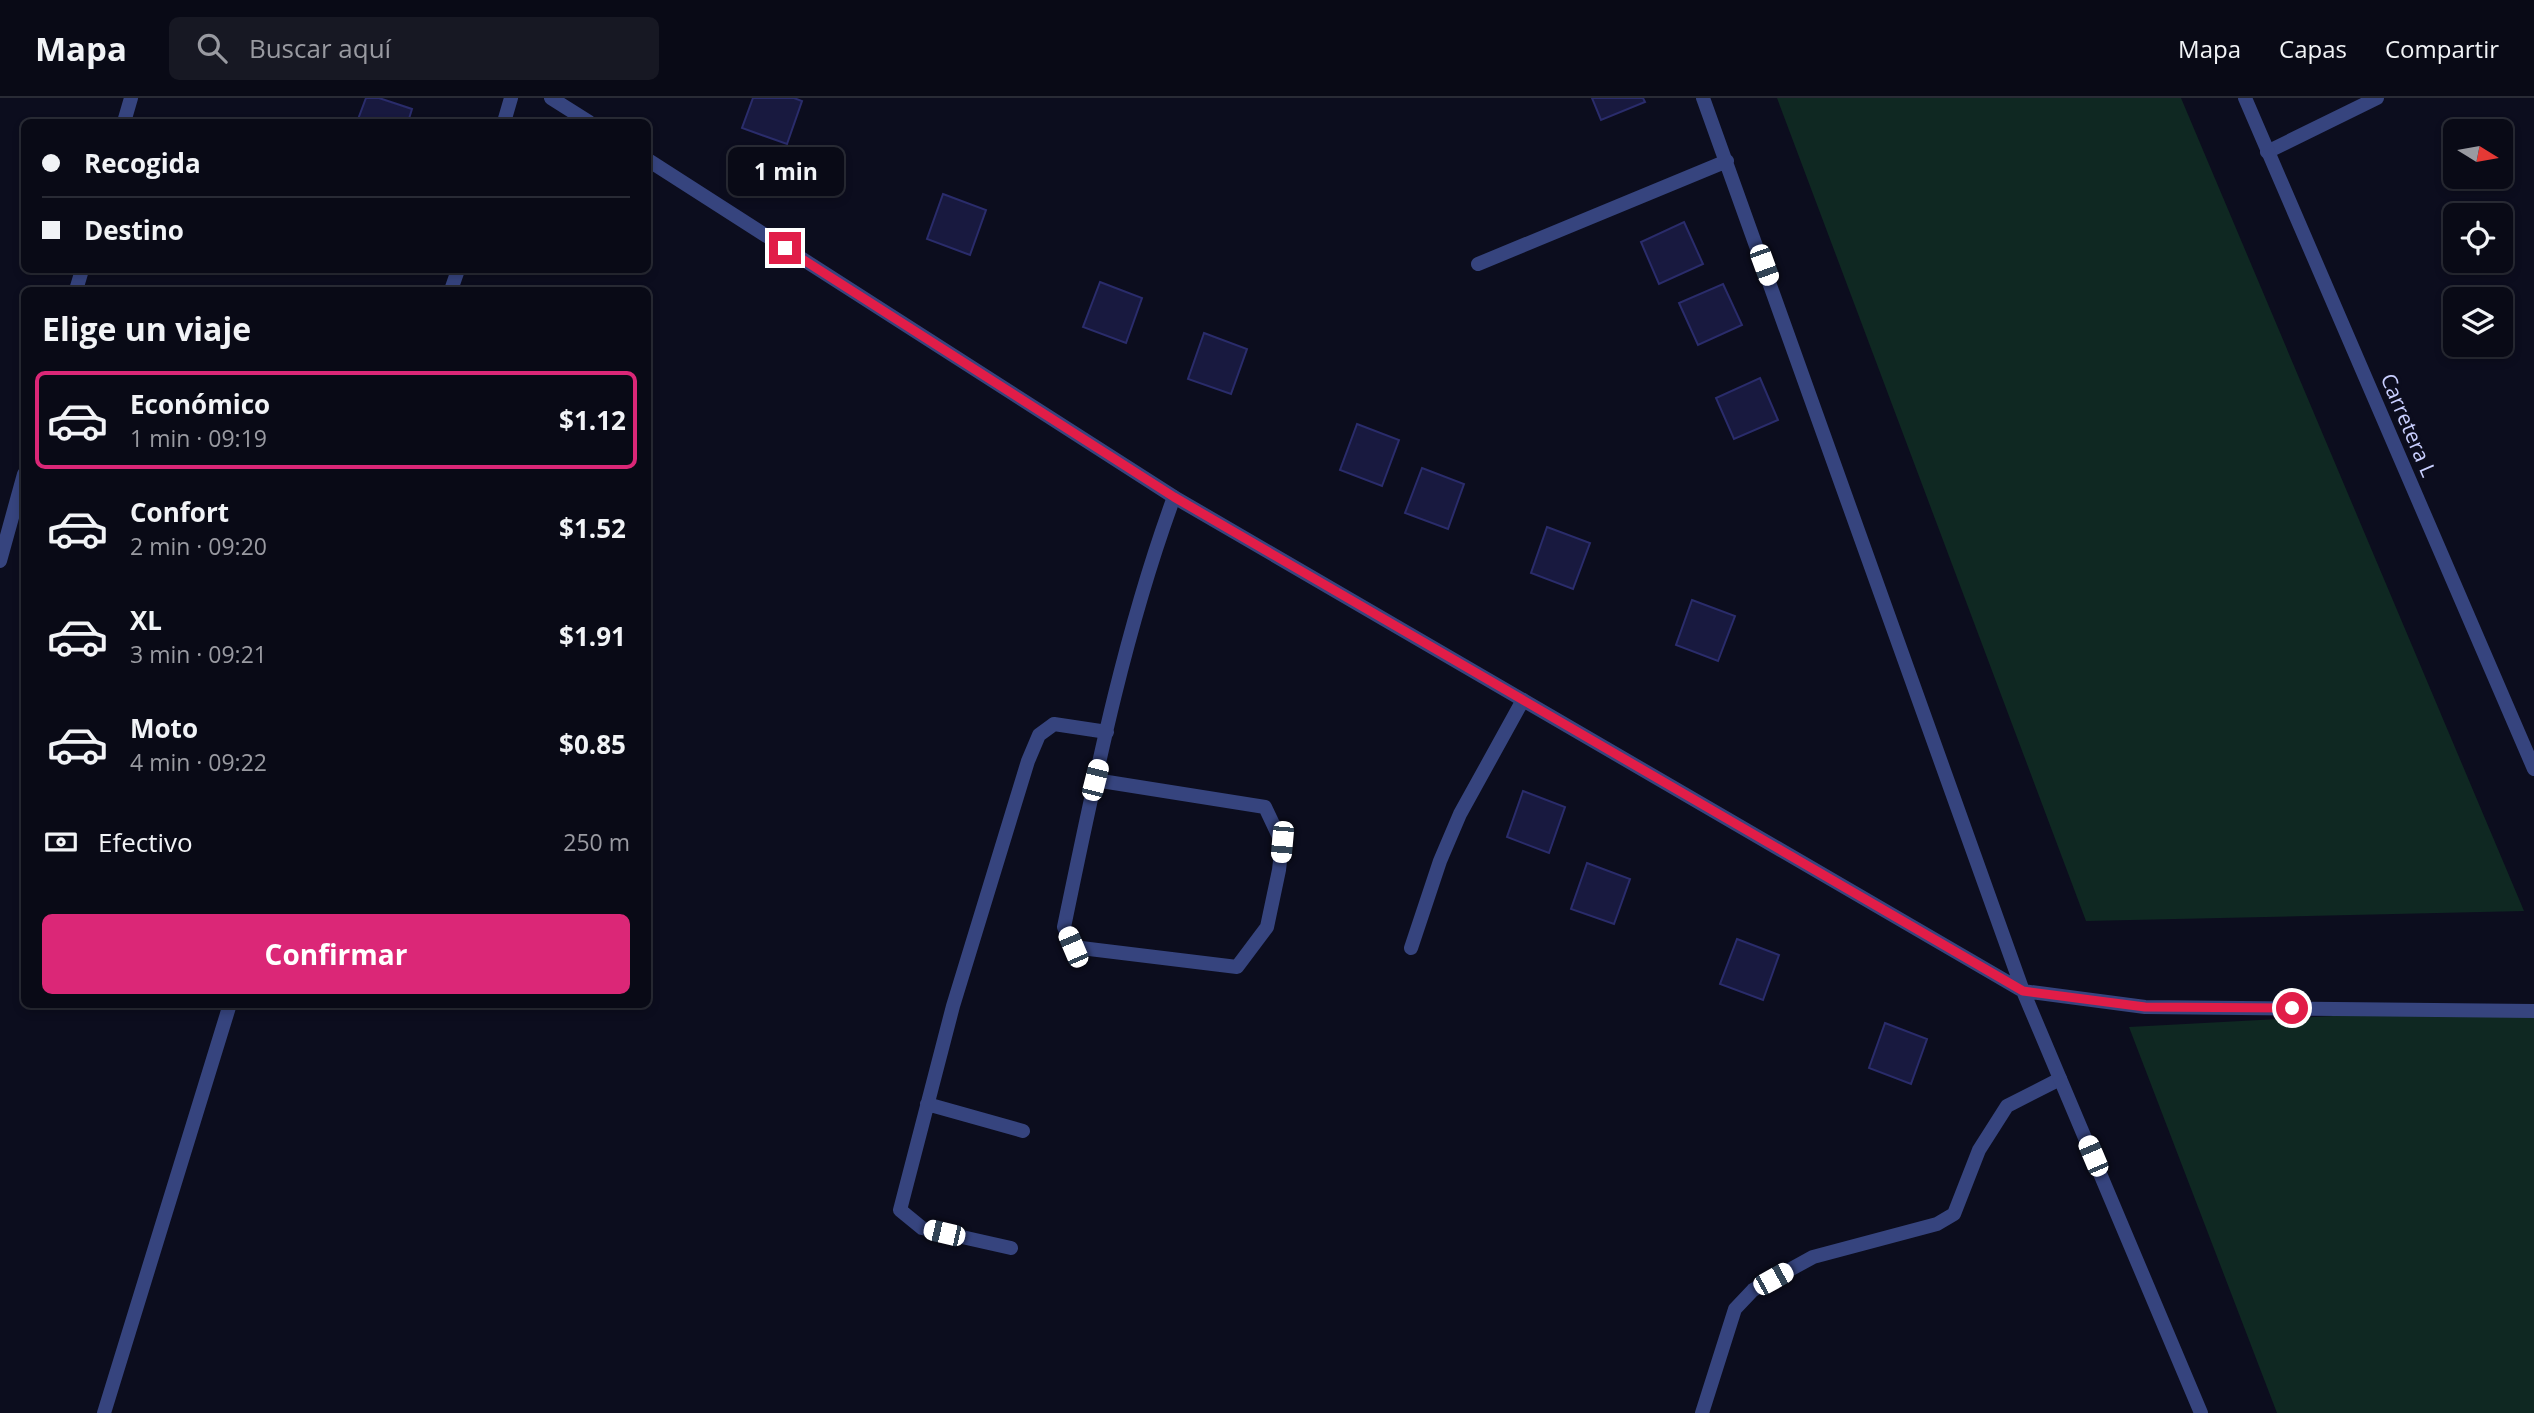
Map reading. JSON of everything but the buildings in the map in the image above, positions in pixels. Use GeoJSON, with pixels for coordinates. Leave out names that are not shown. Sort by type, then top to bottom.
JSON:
{"type":"FeatureCollection","features":[{"type":"Feature","properties":{"kind":"street"},"geometry":{"type":"LineString","coordinates":[[125,119],[131,98]]}},
{"type":"Feature","properties":{"kind":"street"},"geometry":{"type":"LineString","coordinates":[[504,119],[511,98]]}},
{"type":"Feature","properties":{"kind":"street"},"geometry":{"type":"LineString","coordinates":[[551,98],[584,119]]}},
{"type":"Feature","properties":{"kind":"street"},"geometry":{"type":"LineString","coordinates":[[1703,98],[2023,991],[2201,1413]]}},
{"type":"Feature","properties":{"kind":"street","name":"Carretera L"},"geometry":{"type":"LineString","coordinates":[[2245,98],[2534,769]]}},
{"type":"Feature","properties":{"kind":"street"},"geometry":{"type":"LineString","coordinates":[[2267,152],[2377,98]]}},
{"type":"Feature","properties":{"kind":"street"},"geometry":{"type":"LineString","coordinates":[[1478,264],[1727,161]]}},
{"type":"Feature","properties":{"kind":"street"},"geometry":{"type":"LineString","coordinates":[[651,162],[1174,497],[2023,991],[2145,1007],[2534,1011]]}},
{"type":"Feature","properties":{"kind":"street"},"geometry":{"type":"LineString","coordinates":[[0,561],[21,485]]}},
{"type":"Feature","properties":{"kind":"street"},"geometry":{"type":"LineString","coordinates":[[1095,780],[1265,807],[1282,842],[1279,870],[1268,927],[1237,967],[1073,947],[1064,927],[1095,780],[1151,559],[1174,497]]}},
{"type":"Feature","properties":{"kind":"street"},"geometry":{"type":"LineString","coordinates":[[1411,948],[1440,861],[1461,814],[1523,700]]}},
{"type":"Feature","properties":{"kind":"street"},"geometry":{"type":"LineString","coordinates":[[1011,1248],[922,1228],[900,1210],[953,1006],[1028,761],[1039,735],[1054,724],[1107,732]]}},
{"type":"Feature","properties":{"kind":"street"},"geometry":{"type":"LineString","coordinates":[[104,1413],[229,1008]]}},
{"type":"Feature","properties":{"kind":"street"},"geometry":{"type":"LineString","coordinates":[[1702,1413],[1735,1310],[1754,1290],[1813,1257],[1937,1224],[1954,1214],[1979,1150],[2007,1107],[2060,1079]]}},
{"type":"Feature","properties":{"kind":"street"},"geometry":{"type":"LineString","coordinates":[[927,1104],[1023,1131]]}},
{"type":"Feature","properties":{"kind":"green space"},"geometry":{"type":"Polygon","coordinates":[[[1777,98],[2181,98],[2524,911],[2086,921],[1777,98]]]}},
{"type":"Feature","properties":{"kind":"green space"},"geometry":{"type":"Polygon","coordinates":[[[2389,1013],[2534,1016],[2534,1413],[2277,1413],[2129,1027],[2389,1013]]]}},
{"type":"Feature","properties":{"kind":"route"},"geometry":{"type":"LineString","coordinates":[[785,248],[1174,497],[2023,991],[2145,1007],[2292,1008]]}}]}
